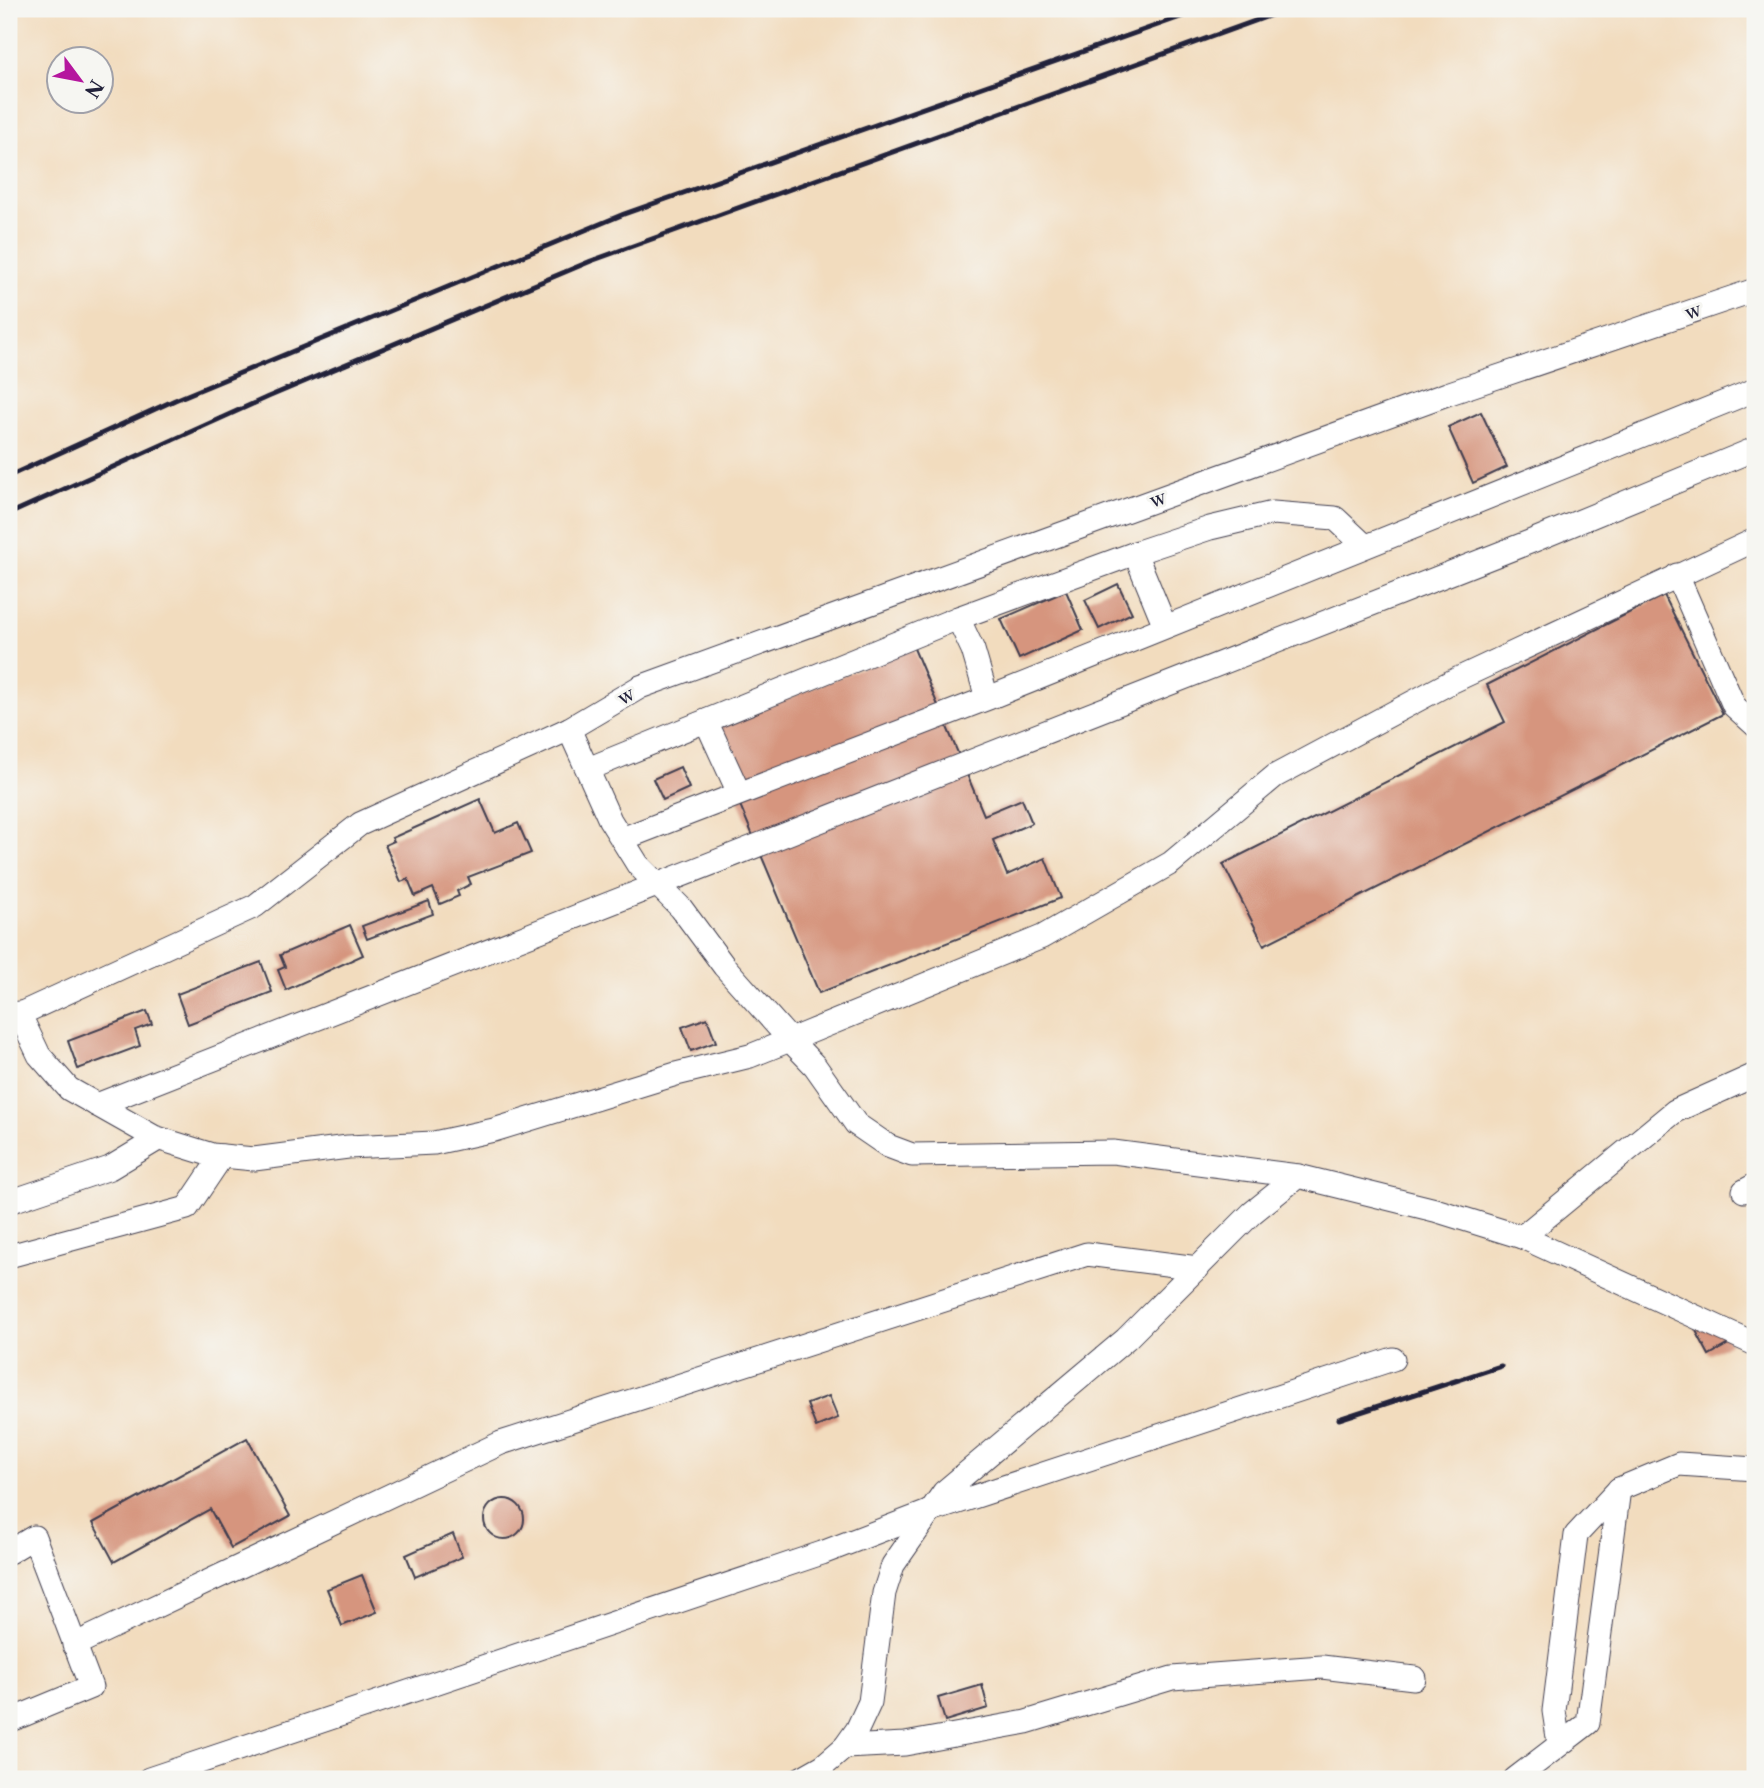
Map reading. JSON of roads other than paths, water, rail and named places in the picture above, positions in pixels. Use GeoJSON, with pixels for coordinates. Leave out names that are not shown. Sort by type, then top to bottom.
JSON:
{"type":"FeatureCollection","features":[{"type":"Feature","properties":{"kind":"lane","name":"w"},"geometry":{"type":"LineString","coordinates":[[14,1016],[255,906],[360,824],[569,729],[640,687],[1447,394],[1755,290]]}},
{"type":"Feature","properties":{"kind":"lane"},"geometry":{"type":"LineString","coordinates":[[622,839],[987,698],[1755,390]]}},
{"type":"Feature","properties":{"kind":"lane"},"geometry":{"type":"LineString","coordinates":[[96,1105],[1532,541],[1755,449]]}},
{"type":"Feature","properties":{"kind":"lane"},"geometry":{"type":"LineString","coordinates":[[588,769],[958,618],[1210,528],[1273,513],[1335,518],[1364,546]]}},
{"type":"Feature","properties":{"kind":"lane"},"geometry":{"type":"LineString","coordinates":[[14,1016],[39,1055],[69,1089],[158,1139],[222,1156],[254,1160],[348,1147],[434,1143],[494,1130],[676,1074],[750,1056],[1042,937],[1171,863],[1275,776],[1451,682],[1755,540]]}},
{"type":"Feature","properties":{"kind":"lane"},"geometry":{"type":"LineString","coordinates":[[1135,553],[1165,626]]}},
{"type":"Feature","properties":{"kind":"lane"},"geometry":{"type":"LineString","coordinates":[[1677,575],[1734,706],[1755,725]]}},
{"type":"Feature","properties":{"kind":"lane"},"geometry":{"type":"LineString","coordinates":[[958,618],[973,650],[987,698]]}},
{"type":"Feature","properties":{"kind":"lane"},"geometry":{"type":"LineString","coordinates":[[706,721],[739,793]]}},
{"type":"Feature","properties":{"kind":"lane"},"geometry":{"type":"LineString","coordinates":[[569,729],[622,839],[638,865],[681,908],[723,966],[814,1066],[856,1124],[888,1146],[912,1155],[1113,1152],[1298,1176],[1435,1210],[1522,1237],[1755,1344]]}},
{"type":"Feature","properties":{"kind":"lane"},"geometry":{"type":"LineString","coordinates":[[1522,1237],[1675,1111],[1755,1074]]}},
{"type":"Feature","properties":{"kind":"lane"},"geometry":{"type":"LineString","coordinates":[[9,1202],[110,1168],[158,1139]]}},
{"type":"Feature","properties":{"kind":"lane"},"geometry":{"type":"LineString","coordinates":[[9,1255],[187,1208],[210,1178],[222,1156]]}},
{"type":"Feature","properties":{"kind":"lane"},"geometry":{"type":"LineString","coordinates":[[800,1779],[822,1766],[845,1746],[870,1702],[884,1593],[893,1565],[944,1492],[1126,1339],[1252,1213],[1298,1176]]}},
{"type":"Feature","properties":{"kind":"lane"},"geometry":{"type":"LineString","coordinates":[[74,1645],[501,1443],[1087,1254],[1198,1268]]}},
{"type":"Feature","properties":{"kind":"lane"},"geometry":{"type":"LineString","coordinates":[[149,1779],[809,1557],[931,1511],[1393,1359]]}},
{"type":"Feature","properties":{"kind":"lane"},"geometry":{"type":"LineString","coordinates":[[1559,1744],[1554,1711],[1576,1535],[1619,1489],[1679,1464],[1755,1469]]}},
{"type":"Feature","properties":{"kind":"lane"},"geometry":{"type":"LineString","coordinates":[[1515,1779],[1588,1723],[1619,1489]]}},
{"type":"Feature","properties":{"kind":"lane"},"geometry":{"type":"LineString","coordinates":[[9,1552],[34,1537],[90,1686],[9,1721]]}},
{"type":"Feature","properties":{"kind":"lane"},"geometry":{"type":"LineString","coordinates":[[845,1746],[905,1744],[1026,1722],[1172,1678],[1322,1667],[1414,1678]]}},
{"type":"Feature","properties":{"kind":"railway"},"geometry":{"type":"LineString","coordinates":[[9,476],[175,400],[624,214],[1203,9]]}},
{"type":"Feature","properties":{"kind":"railway"},"geometry":{"type":"LineString","coordinates":[[9,514],[268,397],[591,261],[1288,9]]}},
{"type":"Feature","properties":{"kind":"railway"},"geometry":{"type":"LineString","coordinates":[[1339,1419],[1501,1366]]}}]}
